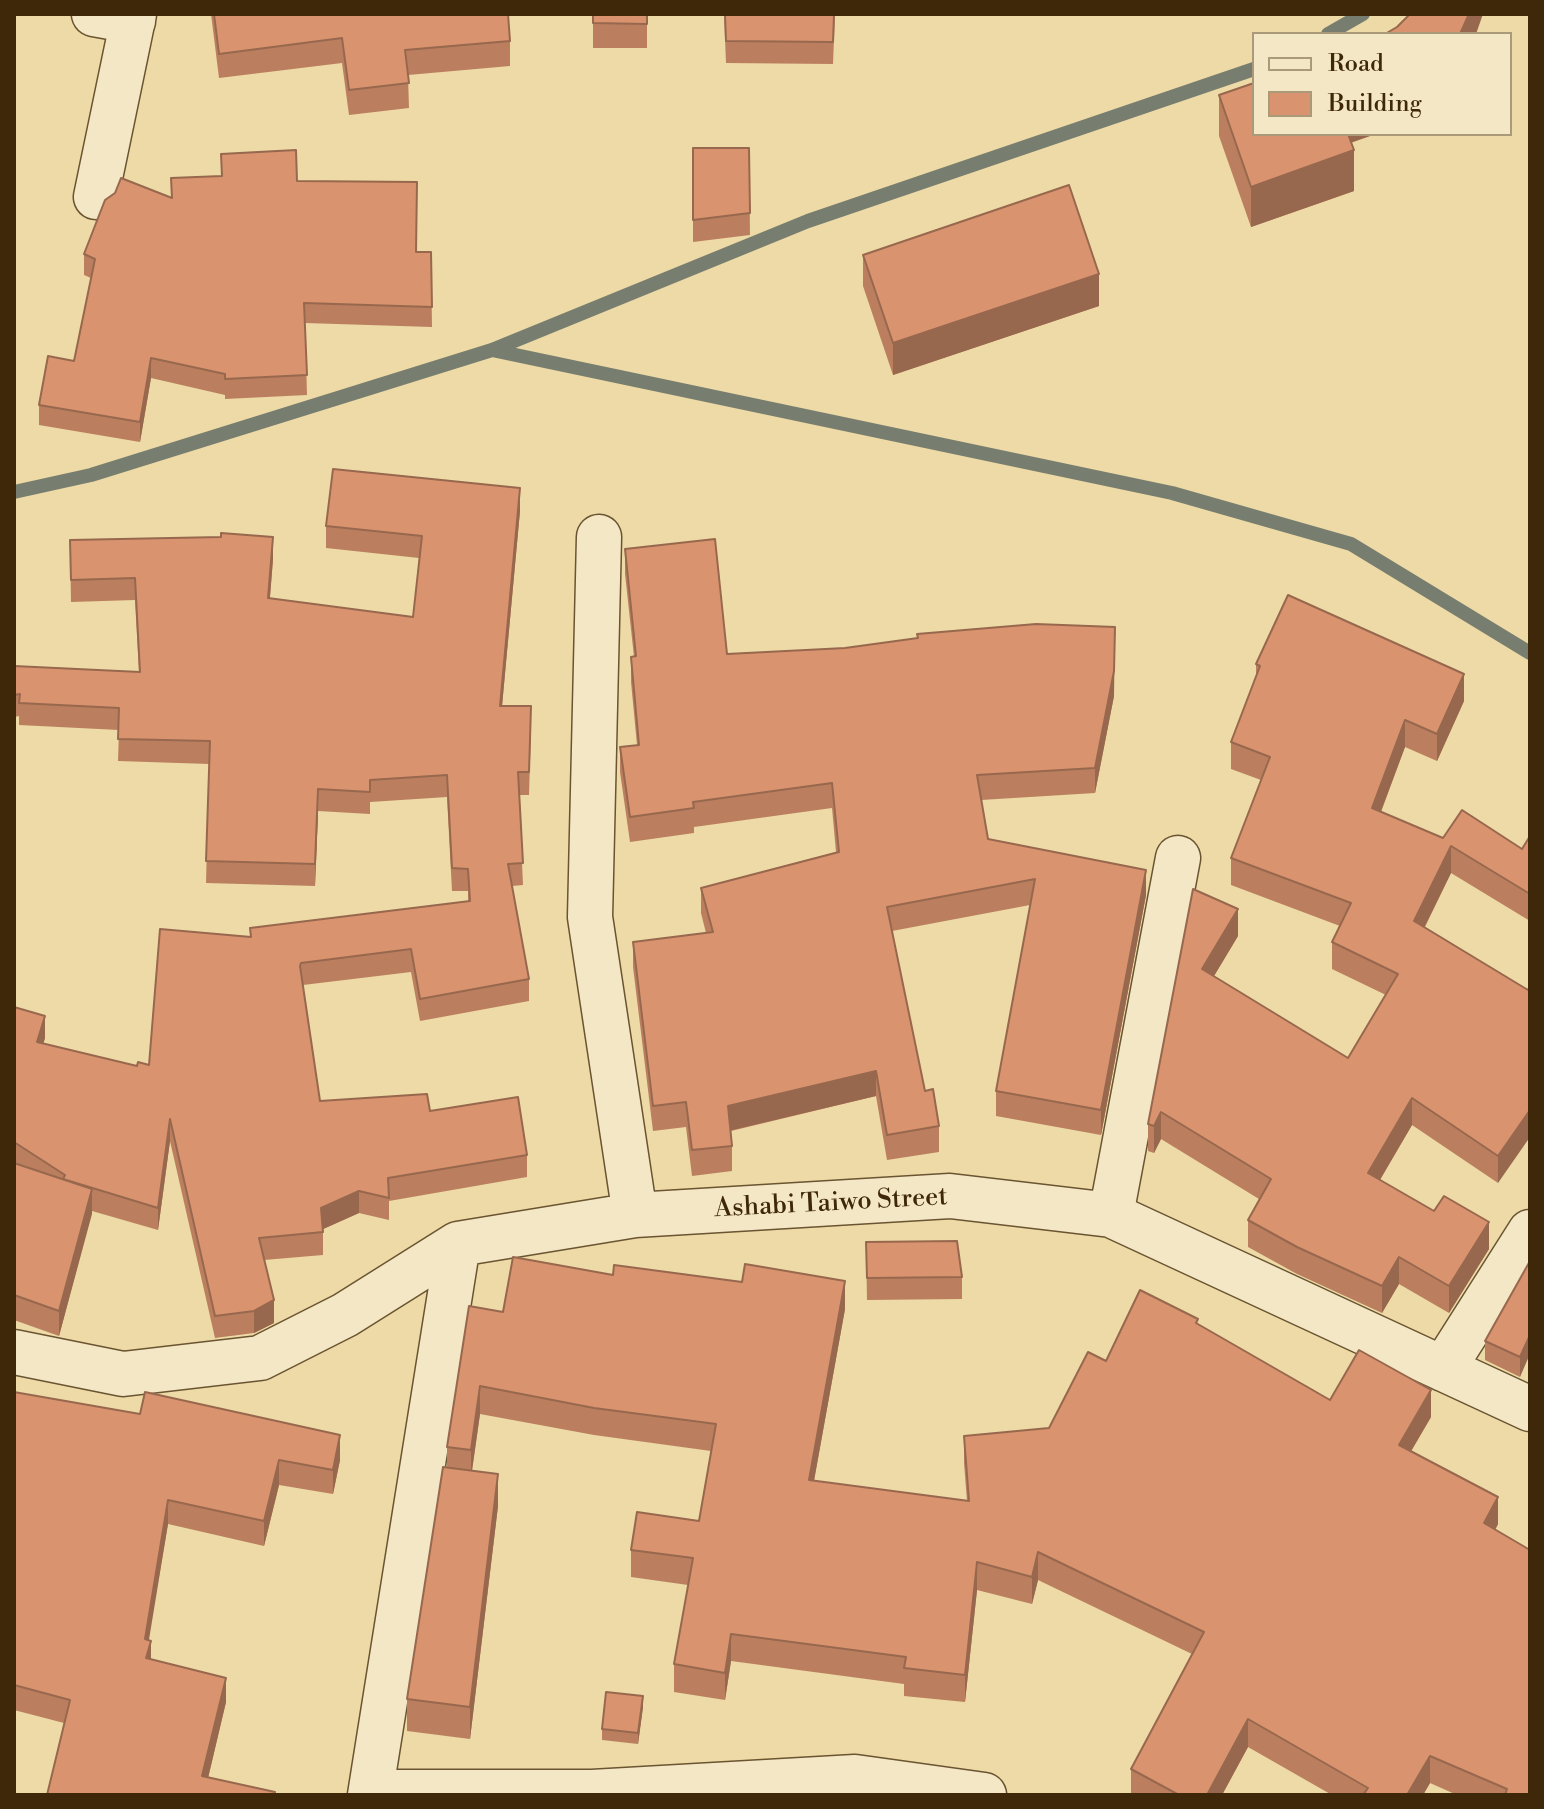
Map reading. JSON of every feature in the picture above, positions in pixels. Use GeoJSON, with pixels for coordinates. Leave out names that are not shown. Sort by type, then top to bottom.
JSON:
{"type":"FeatureCollection","features":[{"type":"Feature","properties":{"kind":"street"},"geometry":{"type":"LineString","coordinates":[[96,197],[120,16]]}},
{"type":"Feature","properties":{"kind":"street"},"geometry":{"type":"LineString","coordinates":[[599,537],[590,917],[635,1215]]}},
{"type":"Feature","properties":{"kind":"street"},"geometry":{"type":"LineString","coordinates":[[1111,1215],[1178,858]]}},
{"type":"Feature","properties":{"kind":"street","name":"Ashabi Taiwo Street"},"geometry":{"type":"LineString","coordinates":[[14,1352],[123,1374],[260,1358],[345,1315],[458,1244],[635,1215],[950,1196],[1111,1215],[1530,1409]]}},
{"type":"Feature","properties":{"kind":"street"},"geometry":{"type":"LineString","coordinates":[[1443,1369],[1530,1232]]}},
{"type":"Feature","properties":{"kind":"street"},"geometry":{"type":"LineString","coordinates":[[458,1244],[370,1794],[592,1792],[855,1777],[984,1795]]}},
{"type":"Feature","properties":{"kind":"building"},"geometry":{"type":"Polygon","coordinates":[[[214,14],[508,14],[510,41],[405,50],[409,83],[349,90],[342,38],[219,54],[214,14]]]}},
{"type":"Feature","properties":{"kind":"building"},"geometry":{"type":"Polygon","coordinates":[[[593,14],[647,14],[647,24],[593,23],[593,14]]]}},
{"type":"Feature","properties":{"kind":"building"},"geometry":{"type":"Polygon","coordinates":[[[725,14],[834,14],[833,42],[726,41],[725,14]]]}},
{"type":"Feature","properties":{"kind":"building"},"geometry":{"type":"Polygon","coordinates":[[[1410,14],[1469,14],[1461,32],[1388,32],[1410,14]]]}},
{"type":"Feature","properties":{"kind":"building"},"geometry":{"type":"Polygon","coordinates":[[[1252,84],[1252,136],[1349,136],[1354,150],[1251,187],[1219,95],[1252,84]]]}},
{"type":"Feature","properties":{"kind":"building"},"geometry":{"type":"Polygon","coordinates":[[[693,148],[749,148],[750,213],[693,220],[693,148]]]}},
{"type":"Feature","properties":{"kind":"building"},"geometry":{"type":"Polygon","coordinates":[[[296,150],[297,181],[417,182],[416,252],[431,252],[432,307],[304,303],[307,375],[225,379],[225,374],[151,358],[140,422],[39,405],[48,356],[74,361],[95,259],[84,254],[105,200],[115,193],[121,178],[172,198],[171,178],[222,176],[221,154],[296,150]]]}},
{"type":"Feature","properties":{"kind":"building"},"geometry":{"type":"Polygon","coordinates":[[[1069,185],[1099,274],[893,343],[863,255],[1069,185]]]}},
{"type":"Feature","properties":{"kind":"building"},"geometry":{"type":"Polygon","coordinates":[[[333,469],[520,488],[500,706],[531,706],[529,772],[518,772],[523,863],[508,864],[529,979],[420,999],[411,949],[301,963],[320,1101],[427,1094],[430,1111],[518,1097],[527,1155],[388,1178],[389,1198],[359,1191],[321,1208],[323,1232],[259,1238],[274,1300],[254,1311],[215,1316],[170,1119],[158,1208],[63,1179],[65,1175],[14,1142],[14,1007],[45,1016],[37,1042],[137,1066],[138,1062],[149,1065],[160,929],[251,937],[250,928],[470,901],[468,869],[452,868],[447,775],[370,780],[370,792],[318,789],[315,864],[206,861],[210,741],[118,739],[119,708],[19,703],[20,694],[14,695],[14,666],[140,672],[135,578],[71,580],[70,540],[221,537],[221,533],[273,537],[268,598],[413,617],[422,536],[326,526],[333,469]]]}},
{"type":"Feature","properties":{"kind":"building"},"geometry":{"type":"Polygon","coordinates":[[[715,539],[727,654],[845,648],[918,638],[917,634],[1036,624],[1115,627],[1114,671],[1095,768],[977,775],[988,839],[1146,870],[1101,1110],[996,1091],[1035,879],[887,907],[925,1091],[933,1089],[939,1126],[887,1135],[876,1071],[728,1106],[732,1146],[692,1150],[686,1102],[653,1106],[633,942],[713,932],[701,888],[839,852],[832,783],[693,802],[694,808],[630,817],[620,747],[639,745],[631,657],[636,656],[625,549],[715,539]]]}},
{"type":"Feature","properties":{"kind":"building"},"geometry":{"type":"Polygon","coordinates":[[[1288,595],[1464,674],[1437,734],[1405,720],[1372,808],[1443,838],[1462,810],[1522,849],[1530,836],[1530,894],[1451,846],[1414,921],[1528,990],[1530,986],[1530,1110],[1498,1156],[1412,1098],[1368,1173],[1434,1211],[1444,1196],[1489,1222],[1449,1286],[1399,1257],[1382,1286],[1297,1247],[1248,1220],[1271,1179],[1161,1112],[1154,1126],[1148,1124],[1193,889],[1238,909],[1202,969],[1348,1058],[1398,974],[1332,942],[1351,903],[1231,858],[1270,757],[1231,742],[1260,666],[1256,664],[1288,595]]]}},
{"type":"Feature","properties":{"kind":"building"},"geometry":{"type":"Polygon","coordinates":[[[14,1163],[92,1189],[59,1311],[14,1295],[14,1163]]]}},
{"type":"Feature","properties":{"kind":"building"},"geometry":{"type":"Polygon","coordinates":[[[957,1241],[962,1277],[867,1278],[866,1242],[957,1241]]]}},
{"type":"Feature","properties":{"kind":"building"},"geometry":{"type":"Polygon","coordinates":[[[513,1257],[613,1275],[614,1265],[742,1282],[745,1264],[845,1281],[809,1480],[969,1501],[964,1436],[1049,1428],[1088,1352],[1106,1361],[1140,1290],[1198,1319],[1196,1323],[1330,1400],[1359,1350],[1431,1390],[1399,1445],[1498,1497],[1484,1523],[1530,1550],[1530,1795],[1505,1795],[1507,1789],[1430,1756],[1407,1795],[1363,1795],[1368,1788],[1248,1719],[1207,1795],[1179,1795],[1131,1769],[1204,1632],[1038,1552],[1032,1577],[977,1562],[965,1675],[904,1668],[906,1657],[731,1634],[725,1673],[674,1664],[693,1558],[631,1550],[637,1512],[699,1521],[716,1424],[594,1408],[480,1386],[471,1450],[447,1447],[469,1306],[503,1312],[513,1257]]]}},
{"type":"Feature","properties":{"kind":"building"},"geometry":{"type":"Polygon","coordinates":[[[1530,1261],[1530,1335],[1520,1357],[1485,1341],[1530,1261]]]}},
{"type":"Feature","properties":{"kind":"building"},"geometry":{"type":"Polygon","coordinates":[[[14,1392],[140,1414],[145,1392],[340,1435],[333,1470],[279,1460],[264,1521],[168,1500],[145,1639],[151,1641],[146,1658],[226,1678],[202,1776],[275,1792],[274,1795],[47,1795],[70,1700],[14,1685],[14,1392]]]}},
{"type":"Feature","properties":{"kind":"building"},"geometry":{"type":"Polygon","coordinates":[[[443,1467],[498,1474],[470,1707],[407,1699],[443,1467]]]}},
{"type":"Feature","properties":{"kind":"building"},"geometry":{"type":"Polygon","coordinates":[[[606,1692],[643,1696],[638,1733],[602,1729],[606,1692]]]}},
{"type":"Feature","properties":{"kind":"waterway"},"geometry":{"type":"LineString","coordinates":[[1332,32],[1363,14]]}},
{"type":"Feature","properties":{"kind":"waterway"},"geometry":{"type":"LineString","coordinates":[[14,492],[91,475],[492,350],[808,221],[1252,70]]}},
{"type":"Feature","properties":{"kind":"waterway"},"geometry":{"type":"LineString","coordinates":[[492,350],[1172,493],[1351,544],[1530,653]]}}]}
